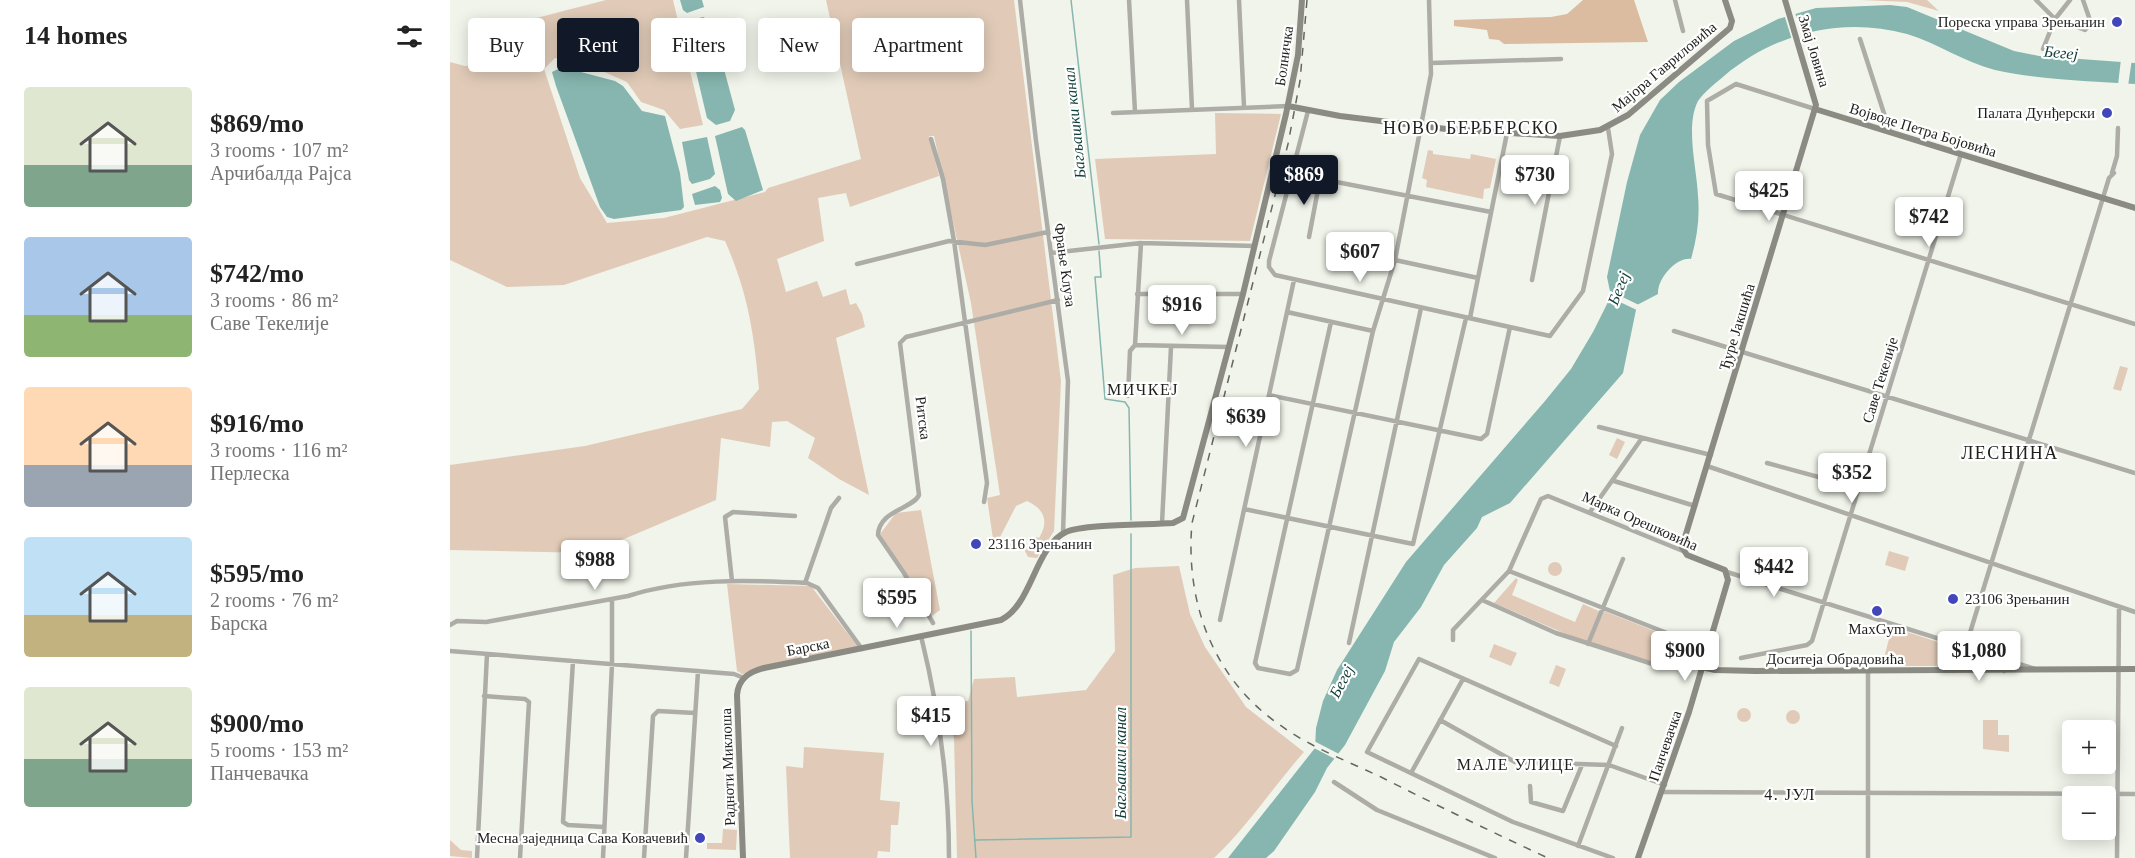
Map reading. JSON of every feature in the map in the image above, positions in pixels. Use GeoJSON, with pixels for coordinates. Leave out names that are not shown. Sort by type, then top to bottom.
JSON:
{"type":"FeatureCollection","features":[{"type":"Feature","properties":{"kind":"street","name":"Фрање Клуза"},"geometry":{"type":"LineString","coordinates":[[1020,0],[1068,381],[1063,533]]}},
{"type":"Feature","properties":{"kind":"street"},"geometry":{"type":"LineString","coordinates":[[1129,0],[1135,112]]}},
{"type":"Feature","properties":{"kind":"street"},"geometry":{"type":"LineString","coordinates":[[1187,0],[1192,110]]}},
{"type":"Feature","properties":{"kind":"street"},"geometry":{"type":"LineString","coordinates":[[1239,0],[1244,107]]}},
{"type":"Feature","properties":{"kind":"street","name":"Болничка"},"geometry":{"type":"LineString","coordinates":[[1162,524],[1179,521],[1185,514],[1243,294],[1287,114],[1298,55],[1302,0]]}},
{"type":"Feature","properties":{"kind":"street"},"geometry":{"type":"LineString","coordinates":[[1331,322],[1255,663],[1258,668],[1290,675],[1297,670],[1372,331],[1395,260],[1431,74],[1429,0]]}},
{"type":"Feature","properties":{"kind":"street"},"geometry":{"type":"LineString","coordinates":[[1675,0],[1683,31]]}},
{"type":"Feature","properties":{"kind":"street","name":"Мајора Гавриловића"},"geometry":{"type":"LineString","coordinates":[[1288,106],[1308,111],[1420,126],[1508,133],[1560,136],[1608,128],[1732,25],[1725,0]]}},
{"type":"Feature","properties":{"kind":"street"},"geometry":{"type":"LineString","coordinates":[[2036,0],[2055,19],[2085,30],[2090,27],[2091,22],[2083,0]]}},
{"type":"Feature","properties":{"kind":"street"},"geometry":{"type":"LineString","coordinates":[[2043,49],[2055,19],[2070,0]]}},
{"type":"Feature","properties":{"kind":"street","name":"Змај Јовина"},"geometry":{"type":"LineString","coordinates":[[1786,2],[1817,99],[1815,109]]}},
{"type":"Feature","properties":{"kind":"street"},"geometry":{"type":"LineString","coordinates":[[1860,39],[1890,132]]}},
{"type":"Feature","properties":{"kind":"street"},"geometry":{"type":"LineString","coordinates":[[1431,63],[1561,59]]}},
{"type":"Feature","properties":{"kind":"street","name":"Војводе Петра Бојовића"},"geometry":{"type":"LineString","coordinates":[[1784,215],[1716,194],[1708,145],[1707,101],[1736,84],[2135,207]]}},
{"type":"Feature","properties":{"kind":"street"},"geometry":{"type":"LineString","coordinates":[[1113,113],[1288,106]]}},
{"type":"Feature","properties":{"kind":"street","name":"Ђуре Јакшића"},"geometry":{"type":"LineString","coordinates":[[1683,551],[1815,109]]}},
{"type":"Feature","properties":{"kind":"street"},"geometry":{"type":"LineString","coordinates":[[1308,111],[1290,173],[1269,264],[1275,275],[1550,336],[1583,291],[1612,154],[1608,128]]}},
{"type":"Feature","properties":{"kind":"street"},"geometry":{"type":"LineString","coordinates":[[1953,670],[1961,662],[2113,173],[2117,156],[2118,128]]}},
{"type":"Feature","properties":{"kind":"street"},"geometry":{"type":"LineString","coordinates":[[1244,508],[1407,545],[1414,543],[1478,278],[1508,133]]}},
{"type":"Feature","properties":{"kind":"street"},"geometry":{"type":"LineString","coordinates":[[1532,280],[1560,136]]}},
{"type":"Feature","properties":{"kind":"street"},"geometry":{"type":"LineString","coordinates":[[931,139],[943,179],[966,322],[987,483],[984,502]]}},
{"type":"Feature","properties":{"kind":"street","name":"Саве Текелије"},"geometry":{"type":"LineString","coordinates":[[1741,658],[1807,645],[1812,641],[1961,154]]}},
{"type":"Feature","properties":{"kind":"street"},"geometry":{"type":"LineString","coordinates":[[1290,173],[1491,212]]}},
{"type":"Feature","properties":{"kind":"street"},"geometry":{"type":"LineString","coordinates":[[1309,237],[1320,179]]}},
{"type":"Feature","properties":{"kind":"street"},"geometry":{"type":"LineString","coordinates":[[1784,215],[2135,324]]}},
{"type":"Feature","properties":{"kind":"street"},"geometry":{"type":"LineString","coordinates":[[857,264],[954,241],[985,245],[1048,232]]}},
{"type":"Feature","properties":{"kind":"street"},"geometry":{"type":"LineString","coordinates":[[1051,253],[1141,243],[1255,246]]}},
{"type":"Feature","properties":{"kind":"street"},"geometry":{"type":"LineString","coordinates":[[1128,396],[1130,351],[1135,345],[1141,243]]}},
{"type":"Feature","properties":{"kind":"street"},"geometry":{"type":"LineString","coordinates":[[1395,260],[1478,278]]}},
{"type":"Feature","properties":{"kind":"street"},"geometry":{"type":"LineString","coordinates":[[1220,620],[1294,280]]}},
{"type":"Feature","properties":{"kind":"street"},"geometry":{"type":"LineString","coordinates":[[1137,294],[1243,294]]}},
{"type":"Feature","properties":{"kind":"street","name":"Ритска"},"geometry":{"type":"LineString","coordinates":[[933,623],[904,573],[879,538],[878,531],[894,512],[914,502],[920,495],[900,343],[906,337],[1058,300]]}},
{"type":"Feature","properties":{"kind":"street"},"geometry":{"type":"LineString","coordinates":[[1349,643],[1421,308]]}},
{"type":"Feature","properties":{"kind":"street"},"geometry":{"type":"LineString","coordinates":[[1287,312],[1372,331]]}},
{"type":"Feature","properties":{"kind":"street"},"geometry":{"type":"LineString","coordinates":[[1269,394],[1479,440],[1487,434],[1510,327]]}},
{"type":"Feature","properties":{"kind":"street"},"geometry":{"type":"LineString","coordinates":[[1674,331],[2135,473]]}},
{"type":"Feature","properties":{"kind":"street"},"geometry":{"type":"LineString","coordinates":[[1135,345],[1229,347]]}},
{"type":"Feature","properties":{"kind":"street"},"geometry":{"type":"LineString","coordinates":[[1063,533],[1078,529],[1162,524],[1171,347]]}},
{"type":"Feature","properties":{"kind":"street"},"geometry":{"type":"LineString","coordinates":[[1599,427],[1711,455]]}},
{"type":"Feature","properties":{"kind":"street"},"geometry":{"type":"LineString","coordinates":[[1590,512],[1614,481],[1642,438]]}},
{"type":"Feature","properties":{"kind":"street"},"geometry":{"type":"LineString","coordinates":[[1767,463],[1859,488]]}},
{"type":"Feature","properties":{"kind":"street"},"geometry":{"type":"LineString","coordinates":[[1707,466],[2135,612]]}},
{"type":"Feature","properties":{"kind":"street"},"geometry":{"type":"LineString","coordinates":[[1614,481],[1695,506]]}},
{"type":"Feature","properties":{"kind":"street","name":"Марка Орешковића"},"geometry":{"type":"LineString","coordinates":[[1509,571],[1541,499],[1548,496],[1677,551],[1683,551],[1727,572],[1965,648]]}},
{"type":"Feature","properties":{"kind":"street"},"geometry":{"type":"LineString","coordinates":[[806,583],[831,508],[839,498]]}},
{"type":"Feature","properties":{"kind":"street"},"geometry":{"type":"LineString","coordinates":[[732,581],[725,517],[728,514],[795,516]]}},
{"type":"Feature","properties":{"kind":"street","name":"Барска"},"geometry":{"type":"LineString","coordinates":[[744,678],[764,668],[1001,620],[1016,607],[1051,545],[1063,533]]}},
{"type":"Feature","properties":{"kind":"street"},"geometry":{"type":"LineString","coordinates":[[1588,644],[1623,558]]}},
{"type":"Feature","properties":{"kind":"street"},"geometry":{"type":"LineString","coordinates":[[1453,640],[1453,630],[1509,571],[1672,635],[1674,640],[1665,662],[1659,666],[1588,644],[1482,600]]}},
{"type":"Feature","properties":{"kind":"street","name":"Панчевачка"},"geometry":{"type":"LineString","coordinates":[[1638,858],[1665,785],[1728,580],[1727,572]]}},
{"type":"Feature","properties":{"kind":"street"},"geometry":{"type":"LineString","coordinates":[[450,625],[457,621],[486,622],[612,599],[646,590],[732,581],[806,583],[818,588],[862,649]]}},
{"type":"Feature","properties":{"kind":"street"},"geometry":{"type":"LineString","coordinates":[[603,858],[612,664],[612,599]]}},
{"type":"Feature","properties":{"kind":"street"},"geometry":{"type":"LineString","coordinates":[[2117,858],[2119,607]]}},
{"type":"Feature","properties":{"kind":"street"},"geometry":{"type":"LineString","coordinates":[[921,636],[941,733],[948,792],[949,858]]}},
{"type":"Feature","properties":{"kind":"street","name":"Доситеја Обрадовића"},"geometry":{"type":"LineString","coordinates":[[1965,648],[2040,671]]}},
{"type":"Feature","properties":{"kind":"street"},"geometry":{"type":"LineString","coordinates":[[450,651],[698,671],[744,678]]}},
{"type":"Feature","properties":{"kind":"street"},"geometry":{"type":"LineString","coordinates":[[1670,652],[1702,666]]}},
{"type":"Feature","properties":{"kind":"street"},"geometry":{"type":"LineString","coordinates":[[477,858],[487,654]]}},
{"type":"Feature","properties":{"kind":"street"},"geometry":{"type":"LineString","coordinates":[[1988,655],[1997,661],[2004,671]]}},
{"type":"Feature","properties":{"kind":"street"},"geometry":{"type":"LineString","coordinates":[[1613,858],[1513,822],[1367,752],[1419,659],[1616,746]]}},
{"type":"Feature","properties":{"kind":"street"},"geometry":{"type":"LineString","coordinates":[[573,661],[563,822],[568,825],[604,827]]}},
{"type":"Feature","properties":{"kind":"street","name":"Доситеја Обрадовића"},"geometry":{"type":"LineString","coordinates":[[1702,666],[1715,670],[2135,669]]}},
{"type":"Feature","properties":{"kind":"street"},"geometry":{"type":"LineString","coordinates":[[686,858],[698,671]]}},
{"type":"Feature","properties":{"kind":"street"},"geometry":{"type":"LineString","coordinates":[[1868,671],[1868,858]]}},
{"type":"Feature","properties":{"kind":"street","name":"Радноти Миклоша"},"geometry":{"type":"LineString","coordinates":[[743,858],[737,695],[744,678]]}},
{"type":"Feature","properties":{"kind":"street"},"geometry":{"type":"LineString","coordinates":[[1411,773],[1464,679]]}},
{"type":"Feature","properties":{"kind":"street"},"geometry":{"type":"LineString","coordinates":[[484,696],[523,699],[529,702],[519,858]]}},
{"type":"Feature","properties":{"kind":"street"},"geometry":{"type":"LineString","coordinates":[[644,858],[653,716],[658,711],[695,713]]}},
{"type":"Feature","properties":{"kind":"street"},"geometry":{"type":"LineString","coordinates":[[1440,720],[1515,762],[1609,765],[1665,785]]}},
{"type":"Feature","properties":{"kind":"street"},"geometry":{"type":"LineString","coordinates":[[1578,846],[1623,728]]}},
{"type":"Feature","properties":{"kind":"street"},"geometry":{"type":"LineString","coordinates":[[1530,786],[1532,802],[1563,811],[1582,765]]}},
{"type":"Feature","properties":{"kind":"street"},"geometry":{"type":"LineString","coordinates":[[1334,782],[1377,810],[1496,858]]}},
{"type":"Feature","properties":{"kind":"street"},"geometry":{"type":"LineString","coordinates":[[1662,792],[2135,794]]}},
{"type":"Feature","properties":{"kind":"shaded area"},"geometry":{"type":"Polygon","coordinates":[[[606,0],[673,0],[677,18],[651,18],[651,72],[690,72],[703,125],[680,129],[664,110],[641,102],[627,82],[604,72],[639,72],[639,18],[557,18],[557,58],[545,68],[545,18],[536,18],[606,0]]]}},
{"type":"Feature","properties":{"kind":"shaded area"},"geometry":{"type":"Polygon","coordinates":[[[826,0],[1014,0],[1061,381],[1054,531],[1037,558],[1028,557],[1025,551],[1036,537],[1039,538],[1044,527],[1044,516],[1038,508],[1027,501],[1016,506],[998,541],[993,539],[987,498],[1000,495],[971,303],[934,136],[929,136],[939,176],[850,207],[846,193],[818,198],[824,241],[777,259],[786,292],[817,281],[823,297],[846,289],[850,305],[856,303],[862,314],[865,327],[836,338],[869,495],[839,479],[808,458],[815,438],[787,421],[772,422],[770,447],[721,438],[716,500],[591,553],[450,550],[450,465],[585,446],[742,409],[759,389],[755,350],[745,296],[725,241],[707,237],[564,285],[507,287],[450,260],[450,62],[468,65],[468,72],[545,72],[580,178],[607,223],[664,218],[765,192],[768,188],[861,159],[840,64],[840,18],[830,18],[826,0]]]}},
{"type":"Feature","properties":{"kind":"shaded area"},"geometry":{"type":"Polygon","coordinates":[[[1583,0],[1634,0],[1648,42],[1504,44],[1499,40],[1489,39],[1487,30],[1454,26],[1454,20],[1551,17],[1567,14],[1583,0]]]}},
{"type":"Feature","properties":{"kind":"shaded area"},"geometry":{"type":"Polygon","coordinates":[[[1861,0],[1927,0],[1939,11],[1907,2],[1861,0]]]}},
{"type":"Feature","properties":{"kind":"shaded area"},"geometry":{"type":"Polygon","coordinates":[[[1215,113],[1281,114],[1250,241],[1105,239],[1095,159],[1216,154],[1215,113]]]}},
{"type":"Feature","properties":{"kind":"shaded area"},"geometry":{"type":"Polygon","coordinates":[[[1428,150],[1433,151],[1433,154],[1470,159],[1471,154],[1496,159],[1490,188],[1484,189],[1483,199],[1426,187],[1427,180],[1422,178],[1428,150]]]}},
{"type":"Feature","properties":{"kind":"shaded area"},"geometry":{"type":"Polygon","coordinates":[[[1361,255],[1381,258],[1379,269],[1359,266],[1361,255]]]}},
{"type":"Feature","properties":{"kind":"shaded area"},"geometry":{"type":"Polygon","coordinates":[[[2120,366],[2128,368],[2121,391],[2113,389],[2120,366]]]}},
{"type":"Feature","properties":{"kind":"shaded area"},"geometry":{"type":"Polygon","coordinates":[[[1617,438],[1625,442],[1617,459],[1609,455],[1617,438]]]}},
{"type":"Feature","properties":{"kind":"shaded area"},"geometry":{"type":"Polygon","coordinates":[[[921,510],[940,610],[929,618],[880,534],[896,513],[921,510]]]}},
{"type":"Feature","properties":{"kind":"shaded area"},"geometry":{"type":"Polygon","coordinates":[[[1889,551],[1909,557],[1905,571],[1885,565],[1889,551]]]}},
{"type":"Feature","properties":{"kind":"shaded area"},"geometry":{"type":"Polygon","coordinates":[[[1552,562],[1558,562],[1562,569],[1558,576],[1552,576],[1548,572],[1548,566],[1552,562]]]}},
{"type":"Feature","properties":{"kind":"shaded area"},"geometry":{"type":"Polygon","coordinates":[[[1179,566],[1190,614],[1205,647],[1246,707],[1304,752],[1238,833],[1214,858],[957,858],[954,738],[943,701],[968,701],[974,679],[1015,677],[1017,697],[1086,690],[1115,651],[1113,575],[1135,568],[1179,566]]]}},
{"type":"Feature","properties":{"kind":"shaded area"},"geometry":{"type":"Polygon","coordinates":[[[1516,578],[1518,580],[1512,595],[1575,622],[1583,604],[1601,612],[1587,643],[1494,603],[1516,578]]]}},
{"type":"Feature","properties":{"kind":"shaded area"},"geometry":{"type":"Polygon","coordinates":[[[727,584],[811,586],[858,647],[744,675],[737,671],[727,584]]]}},
{"type":"Feature","properties":{"kind":"shaded area"},"geometry":{"type":"Polygon","coordinates":[[[1604,611],[1672,638],[1661,662],[1642,660],[1590,643],[1604,611]]]}},
{"type":"Feature","properties":{"kind":"shaded area"},"geometry":{"type":"Polygon","coordinates":[[[1892,627],[1959,649],[1958,661],[1954,666],[1882,666],[1892,627]]]}},
{"type":"Feature","properties":{"kind":"shaded area"},"geometry":{"type":"Polygon","coordinates":[[[1494,644],[1517,653],[1511,666],[1489,657],[1494,644]]]}},
{"type":"Feature","properties":{"kind":"shaded area"},"geometry":{"type":"Polygon","coordinates":[[[1556,665],[1566,669],[1559,687],[1549,683],[1556,665]]]}},
{"type":"Feature","properties":{"kind":"shaded area"},"geometry":{"type":"Polygon","coordinates":[[[1741,708],[1747,708],[1751,715],[1747,722],[1741,722],[1737,718],[1737,712],[1741,708]]]}},
{"type":"Feature","properties":{"kind":"shaded area"},"geometry":{"type":"Polygon","coordinates":[[[1790,710],[1796,710],[1800,717],[1796,724],[1790,724],[1786,720],[1786,714],[1790,710]]]}},
{"type":"Feature","properties":{"kind":"shaded area"},"geometry":{"type":"Polygon","coordinates":[[[1983,720],[1998,720],[1998,735],[2009,735],[2009,752],[1983,749],[1983,720]]]}},
{"type":"Feature","properties":{"kind":"shaded area"},"geometry":{"type":"Polygon","coordinates":[[[804,747],[884,753],[880,800],[900,802],[898,825],[891,825],[890,852],[878,851],[877,858],[790,858],[786,766],[803,768],[804,747]]]}},
{"type":"Feature","properties":{"kind":"shaded area"},"geometry":{"type":"Polygon","coordinates":[[[723,829],[737,830],[736,850],[707,849],[707,843],[722,843],[723,829]]]}},
{"type":"Feature","properties":{"kind":"shaded area"},"geometry":{"type":"Polygon","coordinates":[[[450,840],[461,850],[472,851],[472,858],[450,856],[450,840]]]}},
{"type":"Feature","properties":{"kind":"water"},"geometry":{"type":"Polygon","coordinates":[[[680,0],[702,0],[704,7],[687,13],[683,10],[680,0]]]}},
{"type":"Feature","properties":{"kind":"water","name":"Бегеј"},"geometry":{"type":"Polygon","coordinates":[[[1890,5],[1907,7],[2014,51],[2039,56],[2135,63],[2135,84],[2047,78],[1995,70],[1907,34],[1858,27],[1810,32],[1787,39],[1744,61],[1724,76],[1703,94],[1694,111],[1692,135],[1699,212],[1691,259],[1685,259],[1668,270],[1661,282],[1658,294],[1637,305],[1623,373],[1510,503],[1482,517],[1477,528],[1444,565],[1421,607],[1394,642],[1385,671],[1345,745],[1327,768],[1315,792],[1274,851],[1266,858],[1228,858],[1315,748],[1316,728],[1323,701],[1337,670],[1406,562],[1545,401],[1571,369],[1593,332],[1611,296],[1607,277],[1627,182],[1640,135],[1660,100],[1679,82],[1734,41],[1778,19],[1816,8],[1890,5]]]}},
{"type":"Feature","properties":{"kind":"water"},"geometry":{"type":"Polygon","coordinates":[[[557,70],[557,72],[581,72],[615,81],[623,86],[642,111],[665,116],[680,173],[684,207],[681,210],[614,219],[607,217],[600,207],[552,72],[557,70]]]}},
{"type":"Feature","properties":{"kind":"water"},"geometry":{"type":"Polygon","coordinates":[[[696,72],[725,72],[735,110],[730,121],[716,125],[707,118],[696,72]]]}},
{"type":"Feature","properties":{"kind":"water"},"geometry":{"type":"Polygon","coordinates":[[[742,127],[745,130],[763,190],[736,201],[728,194],[715,136],[742,127]]]}},
{"type":"Feature","properties":{"kind":"water"},"geometry":{"type":"Polygon","coordinates":[[[707,137],[715,174],[710,179],[692,184],[689,180],[682,142],[707,137]]]}},
{"type":"Feature","properties":{"kind":"water"},"geometry":{"type":"Polygon","coordinates":[[[715,186],[720,190],[722,198],[720,202],[695,205],[692,194],[715,186]]]}},
{"type":"Feature","properties":{"kind":"pier"},"geometry":{"type":"Polygon","coordinates":[[[1794,10],[1803,36],[1792,40],[1784,14],[1794,10]]]}},
{"type":"Feature","properties":{"kind":"pier"},"geometry":{"type":"Polygon","coordinates":[[[2121,59],[2132,59],[2128,86],[2118,85],[2121,59]]]}},
{"type":"Feature","properties":{"kind":"pier"},"geometry":{"type":"Polygon","coordinates":[[[1606,289],[1641,306],[1639,311],[1607,296],[1606,289]]]}},
{"type":"Feature","properties":{"kind":"pier"},"geometry":{"type":"Polygon","coordinates":[[[1312,740],[1341,755],[1337,760],[1312,747],[1312,740]]]}},
{"type":"Feature","properties":{"kind":"waterway","name":"Багљашки канал"},"geometry":{"type":"LineString","coordinates":[[1071,0],[1099,244]]}},
{"type":"Feature","properties":{"kind":"waterway","name":"Багљашки канал"},"geometry":{"type":"LineString","coordinates":[[1099,251],[1101,277],[1095,277],[1105,399],[1125,402],[1129,408],[1131,520]]}},
{"type":"Feature","properties":{"kind":"waterway","name":"Багљашки канал"},"geometry":{"type":"LineString","coordinates":[[976,840],[1131,837],[1131,534]]}},
{"type":"Feature","properties":{"kind":"waterway","name":"Багљашки канал"},"geometry":{"type":"LineString","coordinates":[[971,631],[972,801],[976,858]]}},
{"type":"Feature","properties":{"kind":"railway"},"geometry":{"type":"LineString","coordinates":[[1307,0],[1300,81],[1288,144],[1192,523],[1193,581],[1199,610],[1208,636],[1221,662],[1237,685],[1280,725],[1316,747],[1548,858]]}},
{"type":"Feature","properties":{"kind":"place","name":"Пореска управа Зрењанин"},"geometry":{"type":"Point","coordinates":[2117,22]}},
{"type":"Feature","properties":{"kind":"place","name":"Палата Дунђерски"},"geometry":{"type":"Point","coordinates":[2107,113]}},
{"type":"Feature","properties":{"kind":"place","name":"23116 Зрењанин"},"geometry":{"type":"Point","coordinates":[976,544]}},
{"type":"Feature","properties":{"kind":"place","name":"23106 Зрењанин"},"geometry":{"type":"Point","coordinates":[1953,599]}},
{"type":"Feature","properties":{"kind":"place","name":"MaxGym"},"geometry":{"type":"Point","coordinates":[1877,611]}},
{"type":"Feature","properties":{"kind":"place","name":"Месна заједница Сава Ковачевић"},"geometry":{"type":"Point","coordinates":[700,838]}},
{"type":"Feature","properties":{"kind":"district","name":"НОВО БЕРБЕРСКО"},"geometry":{"type":"Point","coordinates":[1471,128]}},
{"type":"Feature","properties":{"kind":"district","name":"МИЧКЕЈ"},"geometry":{"type":"Point","coordinates":[1143,389]}},
{"type":"Feature","properties":{"kind":"district","name":"ЛЕСНИНА"},"geometry":{"type":"Point","coordinates":[2010,453]}},
{"type":"Feature","properties":{"kind":"district","name":"МАЛЕ УЛИЦЕ"},"geometry":{"type":"Point","coordinates":[1516,764]}},
{"type":"Feature","properties":{"kind":"district","name":"4. ЈУЛ"},"geometry":{"type":"Point","coordinates":[1790,794]}}]}
